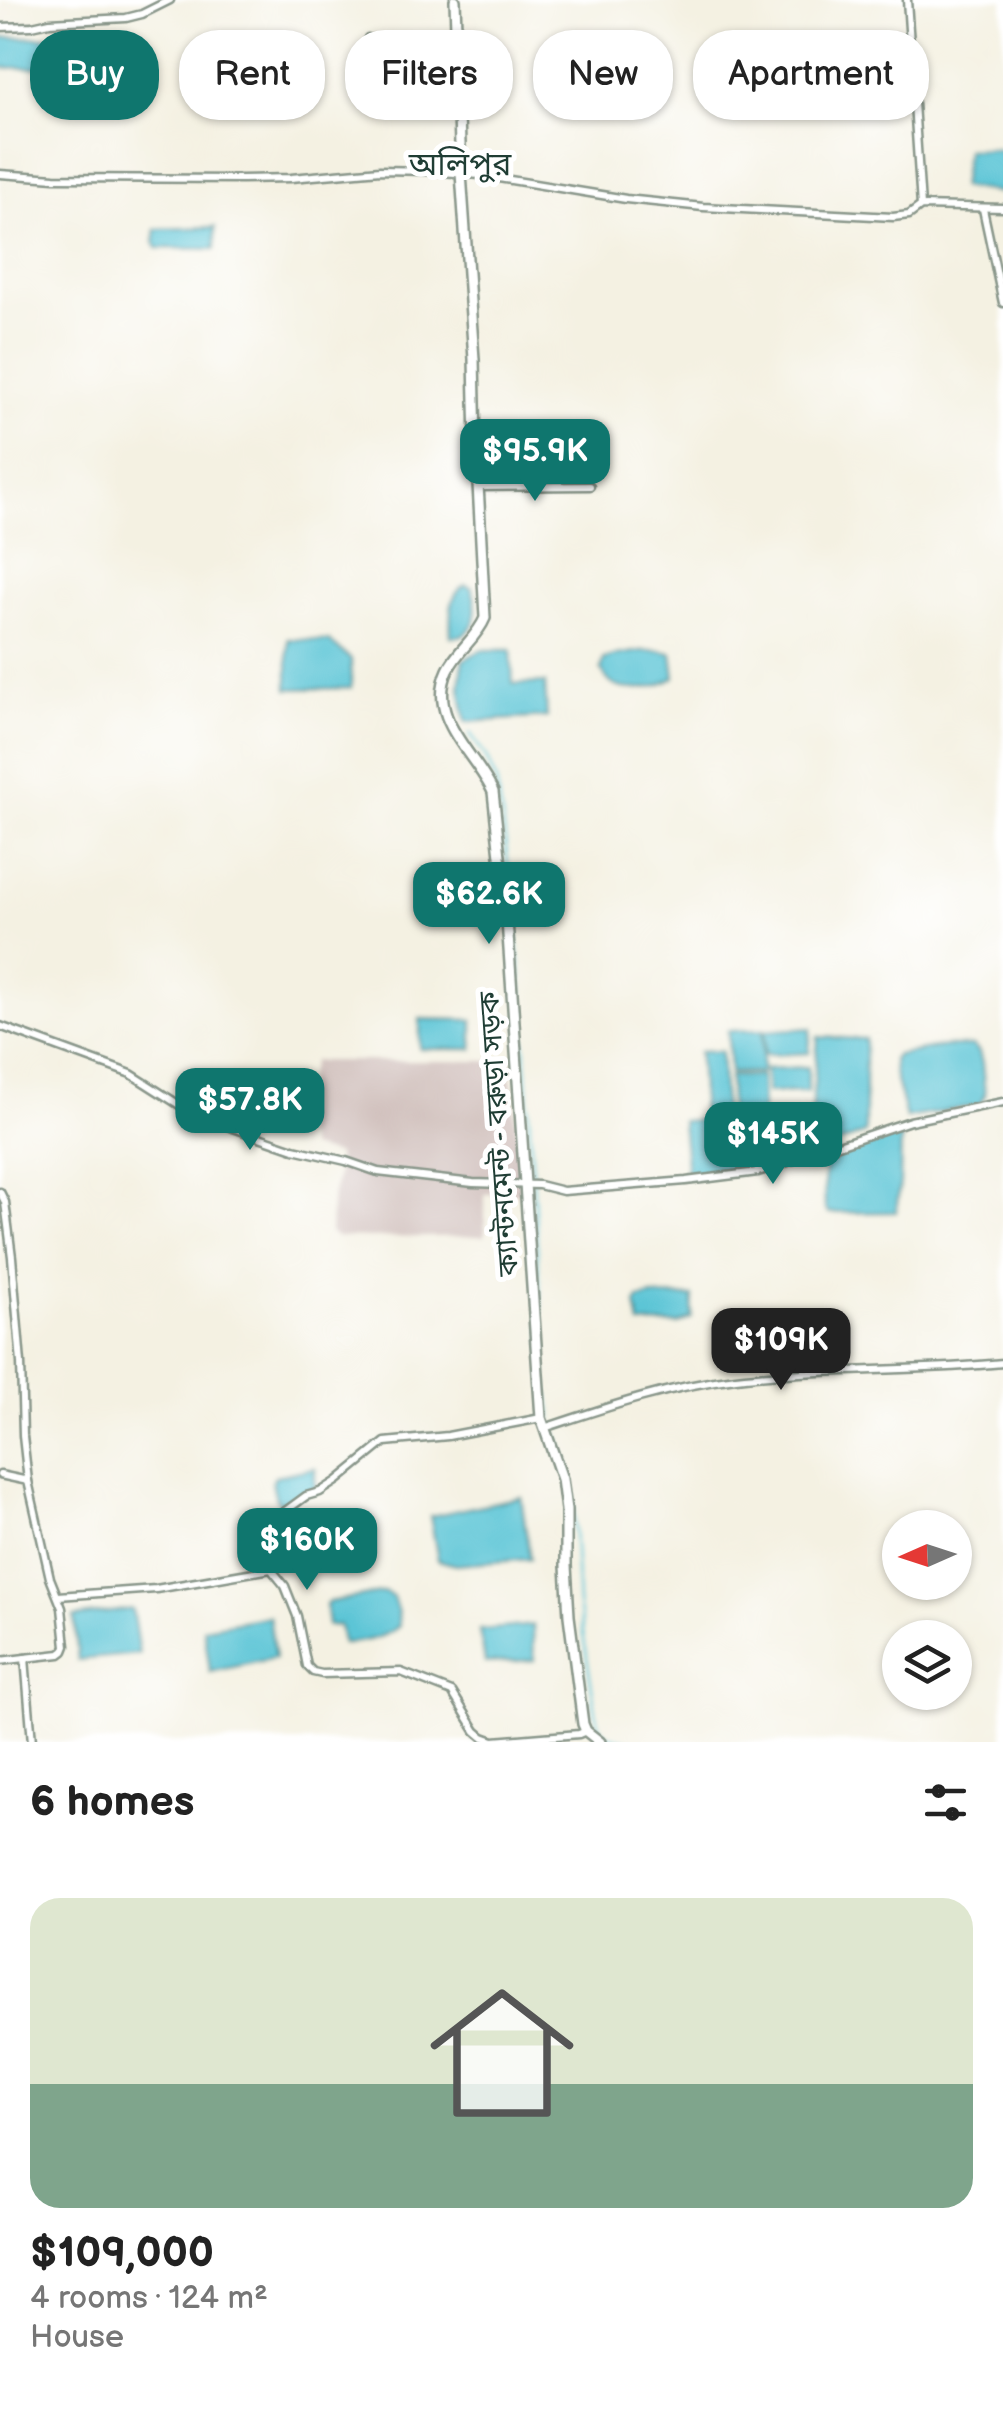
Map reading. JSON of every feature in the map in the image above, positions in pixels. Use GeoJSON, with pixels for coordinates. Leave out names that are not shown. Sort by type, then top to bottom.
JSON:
{"type":"FeatureCollection","features":[{"type":"Feature","properties":{"kind":"main road","name":"ক্যান্টনমেন্ট - বরুড়া সড়ক"},"geometry":{"type":"LineString","coordinates":[[455,0],[456,30]]}},
{"type":"Feature","properties":{"kind":"main road","name":"ক্যান্টনমেন্ট - বরুড়া সড়ক"},"geometry":{"type":"LineString","coordinates":[[459,120],[486,618],[448,668],[442,691],[446,720],[493,792],[507,920],[542,1423],[562,1479],[569,1616],[586,1731]]}},
{"type":"Feature","properties":{"kind":"main road"},"geometry":{"type":"LineString","coordinates":[[586,1731],[600,1742]]}},
{"type":"Feature","properties":{"kind":"street"},"geometry":{"type":"LineString","coordinates":[[0,27],[126,18],[170,0]]}},
{"type":"Feature","properties":{"kind":"street"},"geometry":{"type":"LineString","coordinates":[[907,0],[920,206]]}},
{"type":"Feature","properties":{"kind":"street"},"geometry":{"type":"LineString","coordinates":[[0,174],[242,179],[380,170],[461,174],[703,207],[893,217],[909,215],[920,206],[1003,208]]}},
{"type":"Feature","properties":{"kind":"street"},"geometry":{"type":"LineString","coordinates":[[983,209],[1003,303]]}},
{"type":"Feature","properties":{"kind":"street"},"geometry":{"type":"LineString","coordinates":[[478,486],[590,486]]}},
{"type":"Feature","properties":{"kind":"street"},"geometry":{"type":"LineString","coordinates":[[0,1026],[130,1074],[181,1106],[294,1149],[346,1160],[378,1172],[563,1191],[740,1176],[910,1121],[1003,1102]]}},
{"type":"Feature","properties":{"kind":"street"},"geometry":{"type":"LineString","coordinates":[[0,1192],[15,1287],[28,1480],[46,1564],[62,1608],[66,1646],[64,1651],[0,1661]]}},
{"type":"Feature","properties":{"kind":"street"},"geometry":{"type":"LineString","coordinates":[[586,1731],[494,1741],[476,1731],[452,1692],[401,1672],[313,1672],[306,1666],[297,1616],[285,1586],[271,1569],[266,1535],[280,1514],[338,1481],[384,1442],[558,1423],[647,1394],[734,1378],[1003,1363]]}},
{"type":"Feature","properties":{"kind":"street"},"geometry":{"type":"LineString","coordinates":[[0,1475],[28,1480]]}},
{"type":"Feature","properties":{"kind":"street"},"geometry":{"type":"LineString","coordinates":[[58,1596],[156,1589],[271,1569]]}},
{"type":"Feature","properties":{"kind":"street"},"geometry":{"type":"LineString","coordinates":[[25,1658],[32,1742]]}},
{"type":"Feature","properties":{"kind":"shaded area"},"geometry":{"type":"Polygon","coordinates":[[[313,1061],[509,1061],[521,1193],[485,1194],[485,1236],[369,1238],[330,1233],[337,1155],[309,1148],[303,1128],[313,1061]]]}},
{"type":"Feature","properties":{"kind":"water"},"geometry":{"type":"Polygon","coordinates":[[[30,37],[30,67],[0,68],[0,38],[30,37]]]}},
{"type":"Feature","properties":{"kind":"water"},"geometry":{"type":"Polygon","coordinates":[[[966,150],[1003,151],[1003,193],[961,187],[966,150]]]}},
{"type":"Feature","properties":{"kind":"water"},"geometry":{"type":"Polygon","coordinates":[[[215,227],[215,249],[157,248],[154,242],[156,229],[215,227]]]}},
{"type":"Feature","properties":{"kind":"water"},"geometry":{"type":"Polygon","coordinates":[[[465,585],[471,587],[474,595],[474,620],[467,632],[451,636],[453,601],[465,585]]]}},
{"type":"Feature","properties":{"kind":"water"},"geometry":{"type":"Polygon","coordinates":[[[288,639],[329,641],[351,659],[351,688],[288,689],[288,639]]]}},
{"type":"Feature","properties":{"kind":"water"},"geometry":{"type":"Polygon","coordinates":[[[482,650],[511,650],[513,684],[545,683],[547,717],[466,722],[460,688],[463,660],[482,650]]]}},
{"type":"Feature","properties":{"kind":"water"},"geometry":{"type":"Polygon","coordinates":[[[640,651],[672,653],[675,677],[640,689],[610,683],[601,670],[604,659],[640,651]]]}},
{"type":"Feature","properties":{"kind":"water"},"geometry":{"type":"Polygon","coordinates":[[[420,1019],[473,1020],[473,1049],[420,1049],[420,1019]]]}},
{"type":"Feature","properties":{"kind":"water"},"geometry":{"type":"Polygon","coordinates":[[[811,1028],[809,1053],[765,1055],[765,1031],[811,1028]]]}},
{"type":"Feature","properties":{"kind":"water"},"geometry":{"type":"Polygon","coordinates":[[[763,1030],[762,1072],[730,1073],[728,1031],[763,1030]]]}},
{"type":"Feature","properties":{"kind":"water"},"geometry":{"type":"Polygon","coordinates":[[[818,1037],[865,1039],[865,1133],[819,1152],[744,1170],[743,1124],[811,1120],[818,1037]]]}},
{"type":"Feature","properties":{"kind":"water"},"geometry":{"type":"Polygon","coordinates":[[[945,1046],[973,1046],[979,1052],[985,1095],[979,1105],[906,1118],[893,1060],[897,1055],[945,1046]]]}},
{"type":"Feature","properties":{"kind":"water"},"geometry":{"type":"Polygon","coordinates":[[[721,1051],[724,1112],[702,1113],[699,1052],[721,1051]]]}},
{"type":"Feature","properties":{"kind":"water"},"geometry":{"type":"Polygon","coordinates":[[[808,1067],[808,1092],[767,1093],[765,1069],[808,1067]]]}},
{"type":"Feature","properties":{"kind":"water"},"geometry":{"type":"Polygon","coordinates":[[[729,1076],[761,1076],[762,1119],[730,1119],[729,1076]]]}},
{"type":"Feature","properties":{"kind":"water"},"geometry":{"type":"Polygon","coordinates":[[[682,1121],[736,1122],[739,1173],[687,1173],[682,1121]]]}},
{"type":"Feature","properties":{"kind":"water"},"geometry":{"type":"Polygon","coordinates":[[[894,1134],[901,1139],[896,1212],[829,1213],[825,1208],[824,1160],[894,1134]]]}},
{"type":"Feature","properties":{"kind":"water"},"geometry":{"type":"Polygon","coordinates":[[[693,1297],[692,1318],[679,1324],[640,1325],[636,1304],[639,1299],[693,1297]]]}},
{"type":"Feature","properties":{"kind":"water"},"geometry":{"type":"Polygon","coordinates":[[[315,1468],[315,1490],[280,1504],[272,1482],[275,1476],[315,1468]]]}},
{"type":"Feature","properties":{"kind":"water"},"geometry":{"type":"Polygon","coordinates":[[[521,1497],[530,1559],[455,1565],[438,1560],[430,1516],[521,1497]]]}},
{"type":"Feature","properties":{"kind":"water"},"geometry":{"type":"Polygon","coordinates":[[[327,1519],[344,1519],[355,1529],[356,1536],[352,1550],[331,1556],[324,1548],[322,1533],[327,1519]]]}},
{"type":"Feature","properties":{"kind":"water"},"geometry":{"type":"Polygon","coordinates":[[[385,1592],[393,1597],[399,1626],[372,1639],[342,1643],[339,1625],[328,1626],[326,1605],[385,1592]]]}},
{"type":"Feature","properties":{"kind":"water"},"geometry":{"type":"Polygon","coordinates":[[[132,1609],[139,1654],[78,1660],[74,1617],[132,1609]]]}},
{"type":"Feature","properties":{"kind":"water"},"geometry":{"type":"Polygon","coordinates":[[[269,1616],[275,1658],[210,1672],[204,1628],[269,1616]]]}},
{"type":"Feature","properties":{"kind":"water"},"geometry":{"type":"Polygon","coordinates":[[[533,1625],[534,1660],[485,1663],[480,1630],[533,1625]]]}},
{"type":"Feature","properties":{"kind":"waterway"},"geometry":{"type":"LineString","coordinates":[[470,733],[496,781],[503,822],[520,970],[545,1376],[552,1420]]}},
{"type":"Feature","properties":{"kind":"waterway"},"geometry":{"type":"LineString","coordinates":[[554,1428],[572,1491],[578,1603],[598,1725],[608,1736],[629,1742]]}},
{"type":"Feature","properties":{"kind":"district","name":"অলিপুর"},"geometry":{"type":"Point","coordinates":[460,164]}}]}
